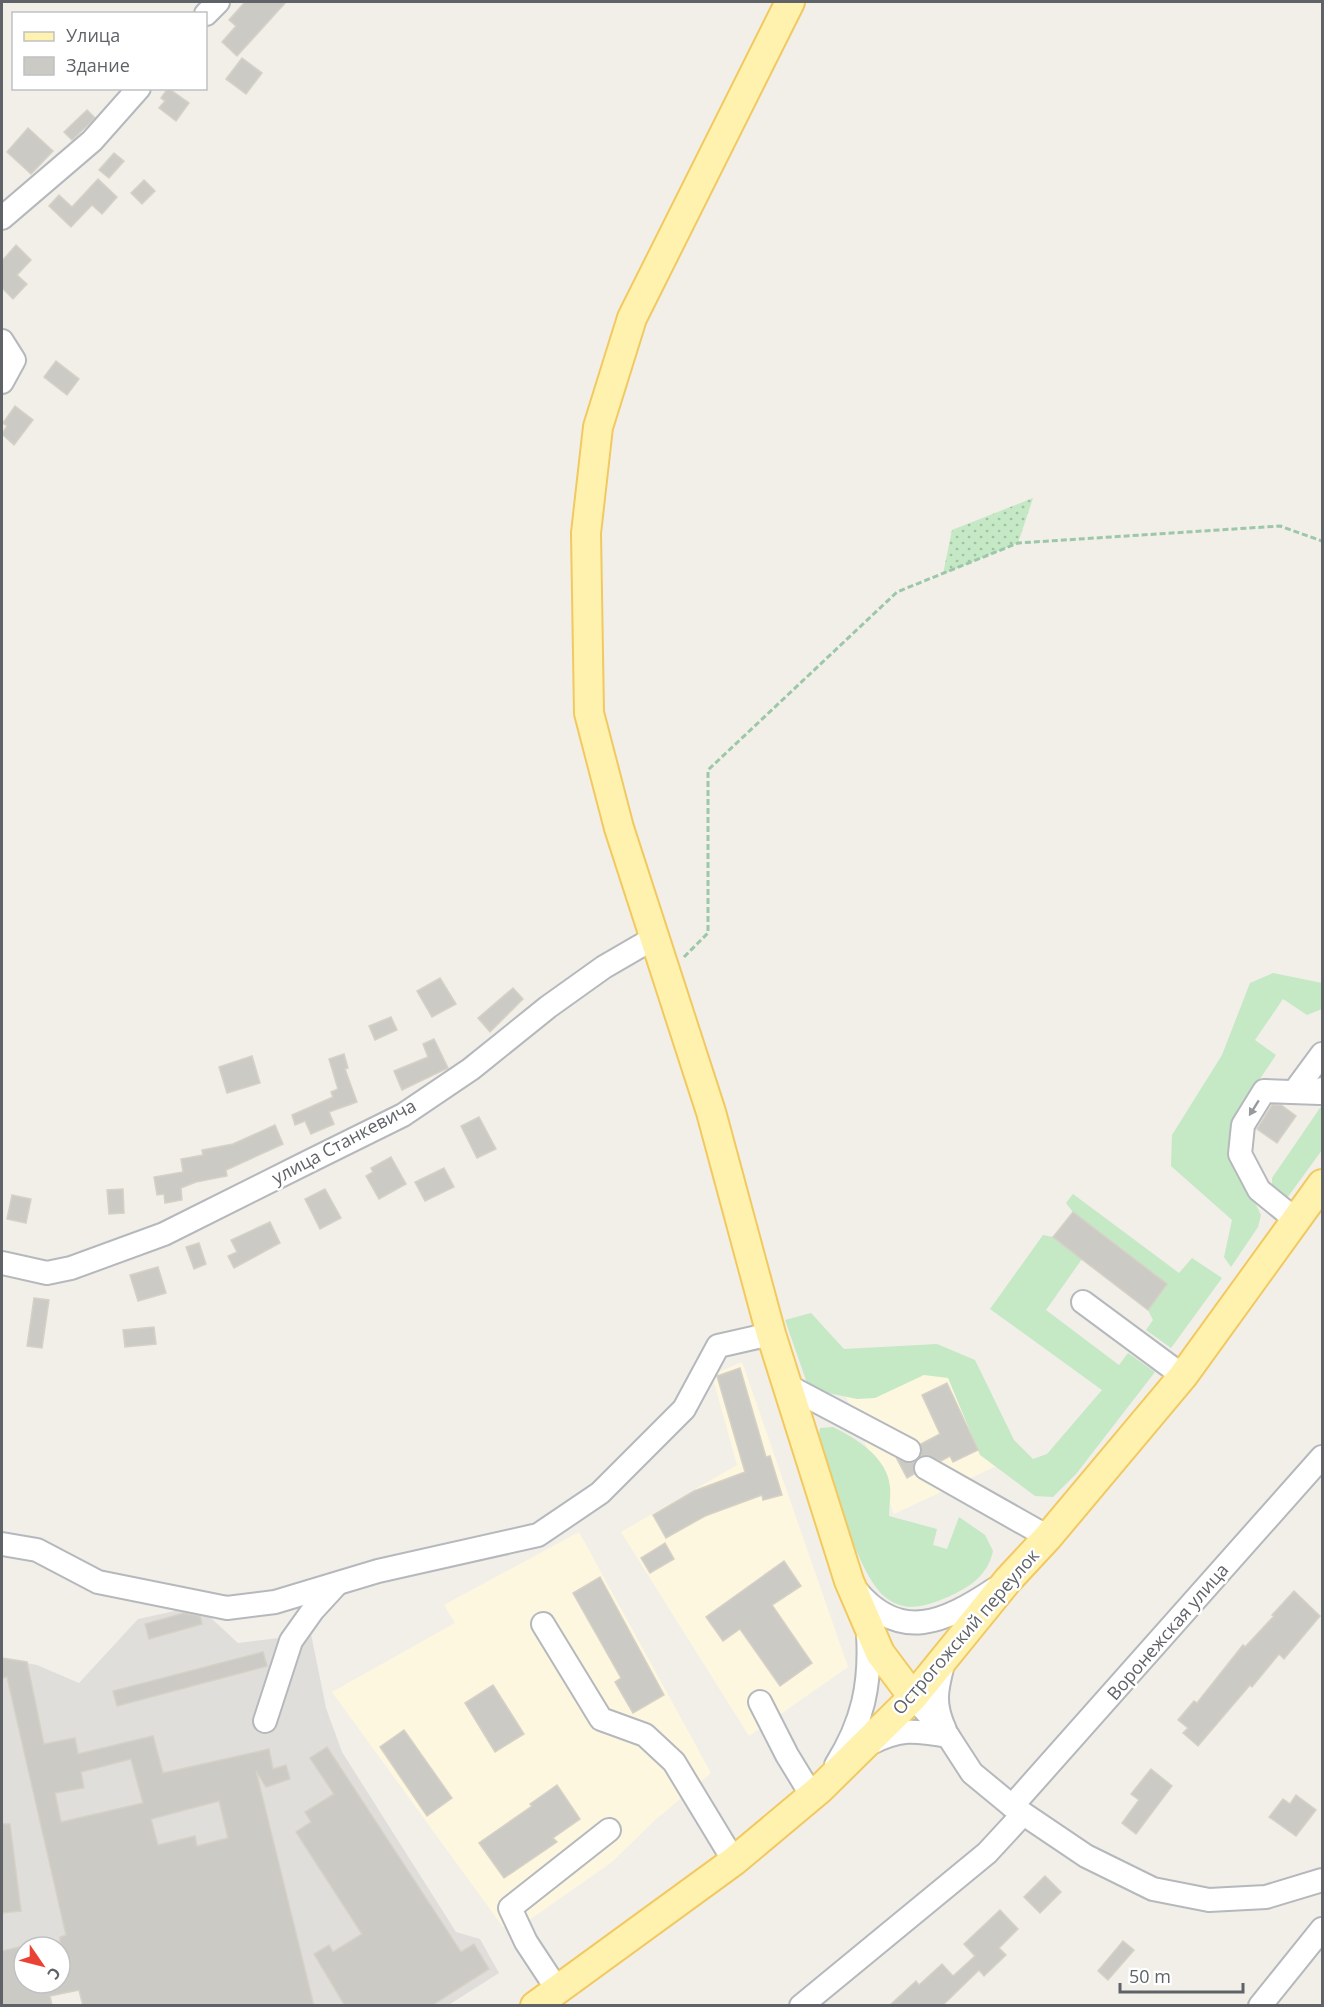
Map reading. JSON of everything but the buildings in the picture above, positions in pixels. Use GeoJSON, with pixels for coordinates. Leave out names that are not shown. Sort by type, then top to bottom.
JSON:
{"type":"FeatureCollection","features":[{"type":"Feature","properties":{"kind":"main road"},"geometry":{"type":"LineString","coordinates":[[790,2],[632,318],[598,427],[586,533],[589,713],[619,828],[711,1112],[771,1335],[849,1581],[880,1653],[913,1697]]}},
{"type":"Feature","properties":{"kind":"main road","name":"Острогожский переулок"},"geometry":{"type":"LineString","coordinates":[[546,1997],[734,1862],[816,1793],[913,1697],[1008,1580],[1048,1537],[1183,1376],[1323,1184]]}},
{"type":"Feature","properties":{"kind":"street"},"geometry":{"type":"LineString","coordinates":[[2,218],[92,141],[137,90]]}},
{"type":"Feature","properties":{"kind":"street"},"geometry":{"type":"LineString","coordinates":[[2,341],[14,360],[3,380]]}},
{"type":"Feature","properties":{"kind":"street","name":"улица Станкевича"},"geometry":{"type":"LineString","coordinates":[[2,1263],[47,1272],[71,1268],[164,1234],[277,1178],[403,1115],[471,1069],[548,1007],[604,967],[654,938]]}},
{"type":"Feature","properties":{"kind":"street"},"geometry":{"type":"LineString","coordinates":[[1294,1092],[1323,1054]]}},
{"type":"Feature","properties":{"kind":"street"},"geometry":{"type":"LineString","coordinates":[[1296,1220],[1258,1190],[1240,1154],[1243,1125],[1264,1091],[1320,1093],[1323,1089]]}},
{"type":"Feature","properties":{"kind":"street"},"geometry":{"type":"LineString","coordinates":[[1083,1302],[1183,1376]]}},
{"type":"Feature","properties":{"kind":"street"},"geometry":{"type":"LineString","coordinates":[[2,1544],[37,1550],[98,1582],[227,1608],[275,1602],[378,1571],[538,1535],[600,1492],[684,1409],[718,1346],[771,1335]]}},
{"type":"Feature","properties":{"kind":"street"},"geometry":{"type":"LineString","coordinates":[[786,1385],[909,1450]]}},
{"type":"Feature","properties":{"kind":"street","name":"Воронежская улица"},"geometry":{"type":"LineString","coordinates":[[801,2006],[987,1853],[1018,1810],[1323,1457]]}},
{"type":"Feature","properties":{"kind":"street"},"geometry":{"type":"LineString","coordinates":[[926,1468],[1048,1537]]}},
{"type":"Feature","properties":{"kind":"street"},"geometry":{"type":"LineString","coordinates":[[849,1581],[864,1600],[888,1617],[919,1624],[944,1618],[973,1603],[1008,1580]]}},
{"type":"Feature","properties":{"kind":"street"},"geometry":{"type":"LineString","coordinates":[[265,1721],[291,1641],[312,1610],[336,1585]]}},
{"type":"Feature","properties":{"kind":"street"},"geometry":{"type":"LineString","coordinates":[[760,1702],[787,1755],[816,1793],[852,1736],[865,1701],[870,1666],[867,1623]]}},
{"type":"Feature","properties":{"kind":"street"},"geometry":{"type":"LineString","coordinates":[[543,1624],[601,1719],[645,1735],[674,1762],[734,1862]]}},
{"type":"Feature","properties":{"kind":"street"},"geometry":{"type":"LineString","coordinates":[[945,1657],[937,1688],[936,1711],[948,1736],[972,1773],[1018,1810],[1086,1856],[1153,1889],[1209,1900],[1266,1897],[1323,1880]]}},
{"type":"Feature","properties":{"kind":"street"},"geometry":{"type":"LineString","coordinates":[[913,1697],[948,1736]]}},
{"type":"Feature","properties":{"kind":"street"},"geometry":{"type":"LineString","coordinates":[[862,1747],[891,1733],[913,1731],[948,1736]]}},
{"type":"Feature","properties":{"kind":"street"},"geometry":{"type":"LineString","coordinates":[[546,1997],[510,1908],[609,1830]]}},
{"type":"Feature","properties":{"kind":"street"},"geometry":{"type":"LineString","coordinates":[[1260,2006],[1323,1929]]}},
{"type":"Feature","properties":{"kind":"path"},"geometry":{"type":"LineString","coordinates":[[664,968],[690,953],[708,933],[708,770],[897,592],[1018,543],[1280,526],[1323,541]]}},
{"type":"Feature","properties":{"kind":"shaded area"},"geometry":{"type":"Polygon","coordinates":[[[742,1362],[848,1667],[749,1736],[621,1532],[737,1465],[712,1375],[742,1362]]]}},
{"type":"Feature","properties":{"kind":"shaded area"},"geometry":{"type":"Polygon","coordinates":[[[956,1364],[1007,1461],[894,1514],[845,1394],[956,1364]]]}},
{"type":"Feature","properties":{"kind":"shaded area"},"geometry":{"type":"Polygon","coordinates":[[[579,1532],[711,1773],[654,1821],[612,1862],[525,1923],[503,1927],[332,1692],[455,1623],[444,1605],[579,1532]]]}},
{"type":"Feature","properties":{"kind":"shaded area"},"geometry":{"type":"Polygon","coordinates":[[[198,1606],[238,1643],[311,1634],[326,1708],[342,1752],[456,1932],[480,1939],[499,1973],[447,2006],[116,2005],[72,1959],[72,1935],[12,1935],[12,1977],[2,1979],[2,1658],[37,1665],[79,1683],[138,1619],[198,1606]]]}},
{"type":"Feature","properties":{"kind":"green space"},"geometry":{"type":"Polygon","coordinates":[[[1033,498],[1018,543],[943,574],[952,530],[1033,498]]]}},
{"type":"Feature","properties":{"kind":"green space"},"geometry":{"type":"Polygon","coordinates":[[[1273,973],[1322,983],[1322,1009],[1307,1015],[1283,999],[1255,1040],[1276,1055],[1239,1110],[1231,1141],[1242,1176],[1261,1215],[1258,1227],[1231,1267],[1224,1257],[1232,1220],[1171,1166],[1172,1135],[1222,1055],[1250,983],[1273,973]]]}},
{"type":"Feature","properties":{"kind":"green space"},"geometry":{"type":"Polygon","coordinates":[[[1322,1105],[1322,1150],[1287,1198],[1272,1186],[1272,1178],[1322,1105]]]}},
{"type":"Feature","properties":{"kind":"green space"},"geometry":{"type":"Polygon","coordinates":[[[1073,1194],[1179,1273],[1192,1258],[1222,1278],[1171,1348],[1146,1330],[1153,1320],[1148,1310],[1167,1284],[1073,1212],[1066,1203],[1073,1194]]]}},
{"type":"Feature","properties":{"kind":"green space"},"geometry":{"type":"Polygon","coordinates":[[[1043,1235],[1053,1237],[1082,1259],[1046,1310],[1119,1365],[1128,1353],[1155,1372],[1076,1474],[1053,1497],[1035,1496],[980,1455],[948,1378],[924,1375],[875,1398],[857,1399],[828,1393],[807,1383],[785,1320],[811,1313],[844,1349],[937,1344],[975,1360],[1014,1440],[1033,1459],[1047,1454],[1102,1390],[990,1309],[1043,1235]]]}},
{"type":"Feature","properties":{"kind":"green space"},"geometry":{"type":"Polygon","coordinates":[[[833,1427],[861,1443],[883,1467],[890,1487],[889,1516],[937,1529],[933,1545],[947,1549],[959,1517],[985,1535],[993,1551],[987,1567],[977,1579],[956,1593],[916,1607],[900,1605],[884,1596],[874,1584],[855,1547],[818,1441],[820,1428],[833,1427]]]}}]}
